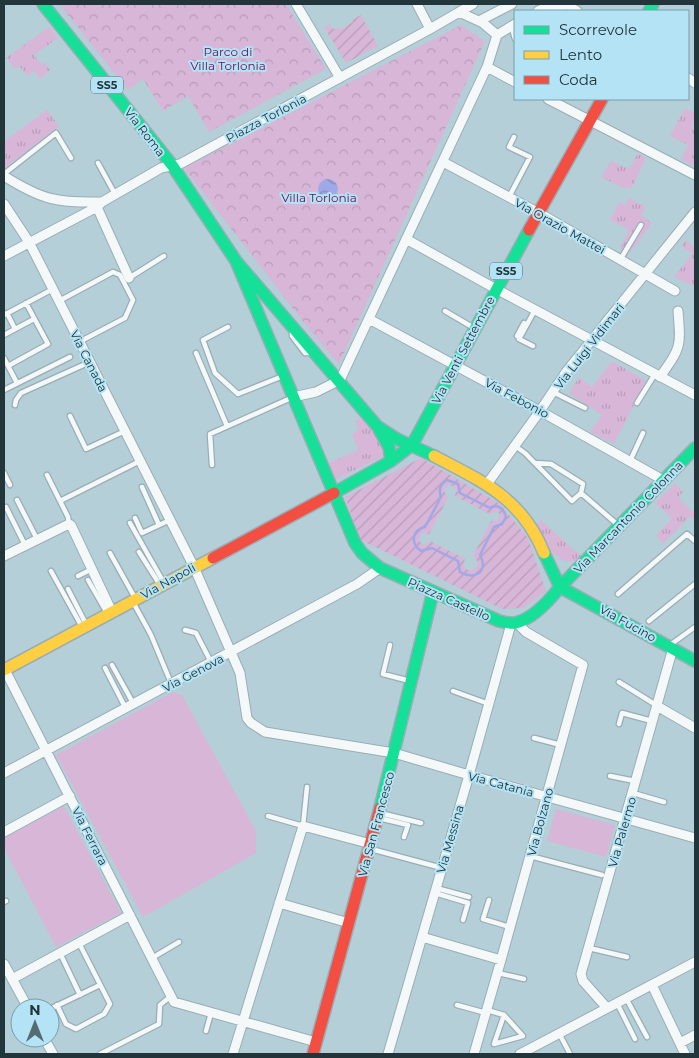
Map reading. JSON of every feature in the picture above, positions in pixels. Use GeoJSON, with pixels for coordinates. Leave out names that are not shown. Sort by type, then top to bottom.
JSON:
{"type":"FeatureCollection","features":[{"type":"Feature","properties":{"kind":"main road","name":"Via Roma"},"geometry":{"type":"LineString","coordinates":[[44,4],[172,166]]}},
{"type":"Feature","properties":{"kind":"main road","name":"Via Venti Settembre"},"geometry":{"type":"LineString","coordinates":[[412,444],[602,100]]}},
{"type":"Feature","properties":{"kind":"main road","name":"SS5"},"geometry":{"type":"LineString","coordinates":[[172,166],[236,261],[293,328],[378,426],[397,439],[412,444]]}},
{"type":"Feature","properties":{"kind":"main road","name":"SS5"},"geometry":{"type":"LineString","coordinates":[[236,261],[334,493],[391,461],[412,444]]}},
{"type":"Feature","properties":{"kind":"main road"},"geometry":{"type":"LineString","coordinates":[[378,426],[389,447],[391,461]]}},
{"type":"Feature","properties":{"kind":"main road"},"geometry":{"type":"LineString","coordinates":[[412,444],[496,490],[528,523],[534,532],[550,571],[560,587],[551,598],[527,618],[514,623]]}},
{"type":"Feature","properties":{"kind":"main road","name":"Via Marcantonio Colonna"},"geometry":{"type":"LineString","coordinates":[[560,587],[695,448]]}},
{"type":"Feature","properties":{"kind":"main road","name":"Via Napoli"},"geometry":{"type":"LineString","coordinates":[[4,670],[334,493]]}},
{"type":"Feature","properties":{"kind":"main road","name":"Piazza Castello"},"geometry":{"type":"LineString","coordinates":[[334,493],[355,542],[362,553],[380,568],[482,615],[514,623]]}},
{"type":"Feature","properties":{"kind":"main road","name":"Via Fucino"},"geometry":{"type":"LineString","coordinates":[[560,587],[695,661]]}},
{"type":"Feature","properties":{"kind":"main road","name":"Via San Francesco"},"geometry":{"type":"LineString","coordinates":[[312,1054],[370,846],[433,592]]}},
{"type":"Feature","properties":{"kind":"street"},"geometry":{"type":"LineString","coordinates":[[296,4],[340,78]]}},
{"type":"Feature","properties":{"kind":"street"},"geometry":{"type":"LineString","coordinates":[[417,4],[430,29]]}},
{"type":"Feature","properties":{"kind":"street","name":"Piazza Torlonia"},"geometry":{"type":"LineString","coordinates":[[4,256],[99,205],[161,168],[180,164],[473,4]]}},
{"type":"Feature","properties":{"kind":"street"},"geometry":{"type":"LineString","coordinates":[[480,21],[512,4]]}},
{"type":"Feature","properties":{"kind":"street"},"geometry":{"type":"LineString","coordinates":[[540,10],[546,7],[567,5]]}},
{"type":"Feature","properties":{"kind":"street"},"geometry":{"type":"LineString","coordinates":[[459,12],[480,21],[497,35]]}},
{"type":"Feature","properties":{"kind":"street"},"geometry":{"type":"LineString","coordinates":[[293,397],[316,392],[340,380],[487,67],[497,35],[514,26]]}},
{"type":"Feature","properties":{"kind":"street"},"geometry":{"type":"LineString","coordinates":[[487,67],[514,81]]}},
{"type":"Feature","properties":{"kind":"street"},"geometry":{"type":"LineString","coordinates":[[550,100],[695,175]]}},
{"type":"Feature","properties":{"kind":"street","name":"Via Orazio Mattei"},"geometry":{"type":"LineString","coordinates":[[443,162],[539,213],[675,291]]}},
{"type":"Feature","properties":{"kind":"street"},"geometry":{"type":"LineString","coordinates":[[4,175],[21,187],[53,200],[99,205],[129,278]]}},
{"type":"Feature","properties":{"kind":"street","name":"Via Canada"},"geometry":{"type":"LineString","coordinates":[[4,204],[29,242],[140,460],[194,567],[231,653]]}},
{"type":"Feature","properties":{"kind":"street","name":"Via Luigi Vidimari"},"geometry":{"type":"LineString","coordinates":[[487,484],[566,372],[695,212]]}},
{"type":"Feature","properties":{"kind":"street"},"geometry":{"type":"LineString","coordinates":[[406,239],[695,395]]}},
{"type":"Feature","properties":{"kind":"street"},"geometry":{"type":"LineString","coordinates":[[657,375],[679,347],[678,312]]}},
{"type":"Feature","properties":{"kind":"street","name":"Via Febonio"},"geometry":{"type":"LineString","coordinates":[[369,319],[456,364],[663,480]]}},
{"type":"Feature","properties":{"kind":"street"},"geometry":{"type":"LineString","coordinates":[[4,556],[69,524],[72,525],[110,613]]}},
{"type":"Feature","properties":{"kind":"street","name":"Via Genova"},"geometry":{"type":"LineString","coordinates":[[4,773],[231,653],[357,584],[380,568]]}},
{"type":"Feature","properties":{"kind":"street","name":"Via Messina"},"geometry":{"type":"LineString","coordinates":[[388,1054],[514,623]]}},
{"type":"Feature","properties":{"kind":"street","name":"Via Bolzano"},"geometry":{"type":"LineString","coordinates":[[474,1054],[502,960],[583,665],[514,623]]}},
{"type":"Feature","properties":{"kind":"street","name":"Via Palermo"},"geometry":{"type":"LineString","coordinates":[[607,1008],[582,978],[653,721],[671,647]]}},
{"type":"Feature","properties":{"kind":"street","name":"Via Catania"},"geometry":{"type":"LineString","coordinates":[[231,653],[240,673],[247,718],[266,732],[394,753],[695,838]]}},
{"type":"Feature","properties":{"kind":"street","name":"Via Ferrara"},"geometry":{"type":"LineString","coordinates":[[4,670],[172,999]]}},
{"type":"Feature","properties":{"kind":"street"},"geometry":{"type":"LineString","coordinates":[[657,706],[695,728]]}},
{"type":"Feature","properties":{"kind":"street"},"geometry":{"type":"LineString","coordinates":[[4,832],[70,796]]}},
{"type":"Feature","properties":{"kind":"street"},"geometry":{"type":"LineString","coordinates":[[233,1054],[302,826],[370,846]]}},
{"type":"Feature","properties":{"kind":"street"},"geometry":{"type":"LineString","coordinates":[[280,903],[349,923]]}},
{"type":"Feature","properties":{"kind":"street"},"geometry":{"type":"LineString","coordinates":[[12,979],[130,915]]}},
{"type":"Feature","properties":{"kind":"street"},"geometry":{"type":"LineString","coordinates":[[422,937],[502,960]]}},
{"type":"Feature","properties":{"kind":"street"},"geometry":{"type":"LineString","coordinates":[[520,1054],[532,1051],[559,1033],[695,962]]}},
{"type":"Feature","properties":{"kind":"street"},"geometry":{"type":"LineString","coordinates":[[4,964],[22,998]]}},
{"type":"Feature","properties":{"kind":"street"},"geometry":{"type":"LineString","coordinates":[[652,985],[685,1054]]}},
{"type":"Feature","properties":{"kind":"street"},"geometry":{"type":"LineString","coordinates":[[172,999],[211,1013],[316,1042]]}},
{"type":"Feature","properties":{"kind":"street"},"geometry":{"type":"LineString","coordinates":[[680,1042],[695,1035]]}},
{"type":"Feature","properties":{"kind":"lane"},"geometry":{"type":"LineString","coordinates":[[4,175],[56,133],[71,158]]}},
{"type":"Feature","properties":{"kind":"lane"},"geometry":{"type":"LineString","coordinates":[[509,197],[530,157],[509,147],[514,137]]}},
{"type":"Feature","properties":{"kind":"lane"},"geometry":{"type":"LineString","coordinates":[[98,163],[116,194]]}},
{"type":"Feature","properties":{"kind":"lane"},"geometry":{"type":"LineString","coordinates":[[620,260],[627,245],[641,225]]}},
{"type":"Feature","properties":{"kind":"lane"},"geometry":{"type":"LineString","coordinates":[[129,278],[164,256]]}},
{"type":"Feature","properties":{"kind":"lane"},"geometry":{"type":"LineString","coordinates":[[59,301],[113,272],[120,275],[133,300],[125,318],[79,342]]}},
{"type":"Feature","properties":{"kind":"lane"},"geometry":{"type":"LineString","coordinates":[[15,329],[5,314],[53,289]]}},
{"type":"Feature","properties":{"kind":"lane"},"geometry":{"type":"LineString","coordinates":[[8,366],[48,344],[26,303]]}},
{"type":"Feature","properties":{"kind":"lane"},"geometry":{"type":"LineString","coordinates":[[517,336],[534,309]]}},
{"type":"Feature","properties":{"kind":"lane"},"geometry":{"type":"LineString","coordinates":[[533,346],[519,339],[534,309]]}},
{"type":"Feature","properties":{"kind":"lane"},"geometry":{"type":"LineString","coordinates":[[445,312],[475,329]]}},
{"type":"Feature","properties":{"kind":"lane"},"geometry":{"type":"LineString","coordinates":[[4,335],[34,319]]}},
{"type":"Feature","properties":{"kind":"lane"},"geometry":{"type":"LineString","coordinates":[[228,327],[203,340],[215,373],[238,394],[284,375]]}},
{"type":"Feature","properties":{"kind":"lane"},"geometry":{"type":"LineString","coordinates":[[196,353],[227,426]]}},
{"type":"Feature","properties":{"kind":"lane"},"geometry":{"type":"LineString","coordinates":[[4,390],[70,357]]}},
{"type":"Feature","properties":{"kind":"lane"},"geometry":{"type":"LineString","coordinates":[[4,358],[17,383]]}},
{"type":"Feature","properties":{"kind":"lane"},"geometry":{"type":"LineString","coordinates":[[15,405],[21,393],[90,362]]}},
{"type":"Feature","properties":{"kind":"lane"},"geometry":{"type":"LineString","coordinates":[[637,403],[657,375]]}},
{"type":"Feature","properties":{"kind":"lane"},"geometry":{"type":"LineString","coordinates":[[553,392],[585,408]]}},
{"type":"Feature","properties":{"kind":"lane"},"geometry":{"type":"LineString","coordinates":[[212,465],[210,434],[293,397]]}},
{"type":"Feature","properties":{"kind":"lane"},"geometry":{"type":"LineString","coordinates":[[70,416],[86,450],[125,431]]}},
{"type":"Feature","properties":{"kind":"lane"},"geometry":{"type":"LineString","coordinates":[[630,461],[644,433]]}},
{"type":"Feature","properties":{"kind":"lane"},"geometry":{"type":"LineString","coordinates":[[515,445],[535,462],[572,501],[581,493],[583,484],[550,464],[535,462]]}},
{"type":"Feature","properties":{"kind":"lane"},"geometry":{"type":"LineString","coordinates":[[60,501],[140,460]]}},
{"type":"Feature","properties":{"kind":"lane"},"geometry":{"type":"LineString","coordinates":[[4,473],[10,485]]}},
{"type":"Feature","properties":{"kind":"lane"},"geometry":{"type":"LineString","coordinates":[[46,475],[68,517],[69,524]]}},
{"type":"Feature","properties":{"kind":"lane"},"geometry":{"type":"LineString","coordinates":[[142,487],[159,525]]}},
{"type":"Feature","properties":{"kind":"lane"},"geometry":{"type":"LineString","coordinates":[[581,493],[619,526]]}},
{"type":"Feature","properties":{"kind":"lane"},"geometry":{"type":"LineString","coordinates":[[17,500],[37,539]]}},
{"type":"Feature","properties":{"kind":"lane"},"geometry":{"type":"LineString","coordinates":[[4,508],[6,507],[25,545]]}},
{"type":"Feature","properties":{"kind":"lane"},"geometry":{"type":"LineString","coordinates":[[135,518],[142,533],[170,520]]}},
{"type":"Feature","properties":{"kind":"lane"},"geometry":{"type":"LineString","coordinates":[[130,523],[162,584]]}},
{"type":"Feature","properties":{"kind":"lane"},"geometry":{"type":"LineString","coordinates":[[618,594],[687,534],[695,541]]}},
{"type":"Feature","properties":{"kind":"lane"},"geometry":{"type":"LineString","coordinates":[[139,552],[162,584]]}},
{"type":"Feature","properties":{"kind":"lane"},"geometry":{"type":"LineString","coordinates":[[110,553],[152,635],[172,684]]}},
{"type":"Feature","properties":{"kind":"lane"},"geometry":{"type":"LineString","coordinates":[[78,576],[92,569]]}},
{"type":"Feature","properties":{"kind":"lane"},"geometry":{"type":"LineString","coordinates":[[51,571],[85,627]]}},
{"type":"Feature","properties":{"kind":"lane"},"geometry":{"type":"LineString","coordinates":[[88,580],[110,613]]}},
{"type":"Feature","properties":{"kind":"lane"},"geometry":{"type":"LineString","coordinates":[[649,621],[695,584]]}},
{"type":"Feature","properties":{"kind":"lane"},"geometry":{"type":"LineString","coordinates":[[68,589],[85,627]]}},
{"type":"Feature","properties":{"kind":"lane"},"geometry":{"type":"LineString","coordinates":[[671,647],[695,627]]}},
{"type":"Feature","properties":{"kind":"lane"},"geometry":{"type":"LineString","coordinates":[[185,630],[196,633],[212,663]]}},
{"type":"Feature","properties":{"kind":"lane"},"geometry":{"type":"LineString","coordinates":[[390,645],[383,674],[411,681]]}},
{"type":"Feature","properties":{"kind":"lane"},"geometry":{"type":"LineString","coordinates":[[112,664],[130,706]]}},
{"type":"Feature","properties":{"kind":"lane"},"geometry":{"type":"LineString","coordinates":[[106,668],[130,706]]}},
{"type":"Feature","properties":{"kind":"lane"},"geometry":{"type":"LineString","coordinates":[[619,682],[657,706]]}},
{"type":"Feature","properties":{"kind":"lane"},"geometry":{"type":"LineString","coordinates":[[453,691],[489,704]]}},
{"type":"Feature","properties":{"kind":"lane"},"geometry":{"type":"LineString","coordinates":[[619,724],[622,713],[653,721]]}},
{"type":"Feature","properties":{"kind":"lane"},"geometry":{"type":"LineString","coordinates":[[534,738],[561,745]]}},
{"type":"Feature","properties":{"kind":"lane"},"geometry":{"type":"LineString","coordinates":[[610,776],[636,781]]}},
{"type":"Feature","properties":{"kind":"lane"},"geometry":{"type":"LineString","coordinates":[[268,816],[302,826],[307,787]]}},
{"type":"Feature","properties":{"kind":"lane"},"geometry":{"type":"LineString","coordinates":[[633,793],[664,802]]}},
{"type":"Feature","properties":{"kind":"lane"},"geometry":{"type":"LineString","coordinates":[[378,815],[421,823]]}},
{"type":"Feature","properties":{"kind":"lane"},"geometry":{"type":"LineString","coordinates":[[378,815],[408,825],[404,837]]}},
{"type":"Feature","properties":{"kind":"lane"},"geometry":{"type":"LineString","coordinates":[[370,846],[442,868]]}},
{"type":"Feature","properties":{"kind":"lane"},"geometry":{"type":"LineString","coordinates":[[530,856],[602,875]]}},
{"type":"Feature","properties":{"kind":"lane"},"geometry":{"type":"LineString","coordinates":[[436,890],[468,897]]}},
{"type":"Feature","properties":{"kind":"lane"},"geometry":{"type":"LineString","coordinates":[[436,890],[468,903],[463,920]]}},
{"type":"Feature","properties":{"kind":"lane"},"geometry":{"type":"LineString","coordinates":[[489,900],[483,919],[510,928]]}},
{"type":"Feature","properties":{"kind":"lane"},"geometry":{"type":"LineString","coordinates":[[151,958],[179,942]]}},
{"type":"Feature","properties":{"kind":"lane"},"geometry":{"type":"LineString","coordinates":[[60,1010],[66,1024],[76,1029],[104,1014],[110,1004],[79,943]]}},
{"type":"Feature","properties":{"kind":"lane"},"geometry":{"type":"LineString","coordinates":[[589,948],[627,957]]}},
{"type":"Feature","properties":{"kind":"lane"},"geometry":{"type":"LineString","coordinates":[[60,953],[80,994]]}},
{"type":"Feature","properties":{"kind":"lane"},"geometry":{"type":"LineString","coordinates":[[498,973],[524,979]]}},
{"type":"Feature","properties":{"kind":"lane"},"geometry":{"type":"LineString","coordinates":[[60,1004],[100,985]]}},
{"type":"Feature","properties":{"kind":"lane"},"geometry":{"type":"LineString","coordinates":[[100,1054],[159,1024],[160,1005],[172,999]]}},
{"type":"Feature","properties":{"kind":"lane"},"geometry":{"type":"LineString","coordinates":[[622,1000],[647,1037]]}},
{"type":"Feature","properties":{"kind":"lane"},"geometry":{"type":"LineString","coordinates":[[622,1000],[635,1039]]}},
{"type":"Feature","properties":{"kind":"lane"},"geometry":{"type":"LineString","coordinates":[[458,1005],[504,1015],[523,1036],[494,1044],[504,1015]]}},
{"type":"Feature","properties":{"kind":"lane"},"geometry":{"type":"LineString","coordinates":[[206,1031],[211,1013]]}},
{"type":"Feature","properties":{"kind":"lane"},"geometry":{"type":"LineString","coordinates":[[559,1033],[570,1054]]}},
{"type":"Feature","properties":{"kind":"green space","name":"Parco di Villa Torlonia"},"geometry":{"type":"Polygon","coordinates":[[[59,4],[286,4],[326,69],[209,132],[188,96],[163,111],[143,79],[128,90],[59,4]]]}},
{"type":"Feature","properties":{"kind":"green space"},"geometry":{"type":"Polygon","coordinates":[[[361,15],[378,46],[346,63],[324,27],[330,24],[333,29],[341,29],[361,15]]]}},
{"type":"Feature","properties":{"kind":"green space","name":"Villa Torlonia"},"geometry":{"type":"Polygon","coordinates":[[[461,25],[485,41],[339,364],[312,333],[184,168],[461,25]]]}},
{"type":"Feature","properties":{"kind":"green space"},"geometry":{"type":"Polygon","coordinates":[[[49,27],[58,38],[34,55],[41,64],[44,62],[50,70],[40,79],[34,71],[28,76],[19,66],[15,69],[6,58],[49,27]]]}},
{"type":"Feature","properties":{"kind":"green space"},"geometry":{"type":"Polygon","coordinates":[[[685,108],[695,113],[695,121],[692,127],[695,129],[694,166],[681,159],[688,145],[670,136],[685,108]]]}},
{"type":"Feature","properties":{"kind":"green space"},"geometry":{"type":"Polygon","coordinates":[[[47,110],[59,126],[4,169],[4,141],[47,110]]]}},
{"type":"Feature","properties":{"kind":"green space"},"geometry":{"type":"Polygon","coordinates":[[[638,153],[646,158],[631,189],[626,186],[625,189],[601,177],[611,161],[629,169],[638,153]]]}},
{"type":"Feature","properties":{"kind":"green space"},"geometry":{"type":"Polygon","coordinates":[[[629,198],[643,205],[645,208],[641,215],[652,223],[630,253],[620,248],[629,230],[610,220],[619,202],[625,205],[629,198]]]}},
{"type":"Feature","properties":{"kind":"green space"},"geometry":{"type":"Polygon","coordinates":[[[686,240],[695,248],[695,287],[674,277],[692,254],[682,246],[686,240]]]}},
{"type":"Feature","properties":{"kind":"green space"},"geometry":{"type":"Polygon","coordinates":[[[612,361],[646,381],[614,444],[590,432],[602,415],[569,393],[579,377],[592,387],[612,361]]]}},
{"type":"Feature","properties":{"kind":"green space"},"geometry":{"type":"Polygon","coordinates":[[[360,418],[381,440],[385,449],[382,457],[336,479],[328,463],[358,450],[352,434],[359,430],[355,421],[360,418]]]}},
{"type":"Feature","properties":{"kind":"green space"},"geometry":{"type":"Polygon","coordinates":[[[421,458],[500,504],[528,538],[546,591],[523,608],[502,609],[361,540],[345,497],[421,458]],[[449,485],[445,488],[444,491],[448,498],[429,534],[422,533],[419,540],[425,545],[430,541],[465,559],[464,565],[466,569],[472,570],[478,565],[473,556],[491,521],[498,521],[500,514],[496,511],[490,514],[455,496],[456,489],[449,485]]]}},
{"type":"Feature","properties":{"kind":"green space"},"geometry":{"type":"Polygon","coordinates":[[[675,483],[683,492],[678,497],[693,512],[695,510],[695,521],[690,516],[663,544],[656,536],[672,518],[655,503],[675,483]]]}},
{"type":"Feature","properties":{"kind":"green space"},"geometry":{"type":"Polygon","coordinates":[[[541,520],[581,556],[575,561],[567,561],[554,554],[547,545],[537,524],[541,520]]]}},
{"type":"Feature","properties":{"kind":"green space"},"geometry":{"type":"Polygon","coordinates":[[[173,692],[182,695],[256,831],[256,853],[143,917],[56,755],[173,692]]]}},
{"type":"Feature","properties":{"kind":"green space"},"geometry":{"type":"Polygon","coordinates":[[[64,806],[121,913],[56,947],[4,848],[4,838],[64,806]]]}},
{"type":"Feature","properties":{"kind":"green space"},"geometry":{"type":"Polygon","coordinates":[[[556,809],[615,825],[606,857],[547,841],[556,809]]]}},
{"type":"Feature","properties":{"kind":"water"},"geometry":{"type":"Polygon","coordinates":[[[328,179],[335,182],[338,189],[335,196],[328,199],[321,196],[318,189],[321,182],[328,179]]]}},
{"type":"Feature","properties":{"kind":"waterway"},"geometry":{"type":"LineString","coordinates":[[447,480],[458,484],[460,493],[490,508],[496,506],[500,508],[506,517],[502,524],[494,527],[480,555],[483,566],[482,570],[475,575],[466,575],[460,572],[458,561],[432,548],[421,551],[417,548],[414,541],[417,531],[425,527],[441,497],[440,487],[447,480]]}},
{"type":"Feature","properties":{"kind":"traffic: fast"},"geometry":{"type":"LineString","coordinates":[[43,4],[172,165],[236,261],[377,426],[397,439],[434,456]]}},
{"type":"Feature","properties":{"kind":"traffic: fast"},"geometry":{"type":"LineString","coordinates":[[650,10],[653,4]]}},
{"type":"Feature","properties":{"kind":"traffic: fast"},"geometry":{"type":"LineString","coordinates":[[334,493],[391,461],[412,445],[529,230]]}},
{"type":"Feature","properties":{"kind":"traffic: fast"},"geometry":{"type":"LineString","coordinates":[[236,261],[355,543],[362,553],[380,568],[499,621],[511,623],[522,621],[534,614],[560,587],[544,553]]}},
{"type":"Feature","properties":{"kind":"traffic: fast"},"geometry":{"type":"LineString","coordinates":[[379,429],[389,447],[391,461]]}},
{"type":"Feature","properties":{"kind":"traffic: fast"},"geometry":{"type":"LineString","coordinates":[[695,448],[560,587],[695,661]]}},
{"type":"Feature","properties":{"kind":"traffic: fast"},"geometry":{"type":"LineString","coordinates":[[380,808],[433,592]]}},
{"type":"Feature","properties":{"kind":"traffic: slow"},"geometry":{"type":"LineString","coordinates":[[434,456],[485,484],[512,505],[535,534],[544,553]]}},
{"type":"Feature","properties":{"kind":"traffic: slow"},"geometry":{"type":"LineString","coordinates":[[4,670],[213,558]]}},
{"type":"Feature","properties":{"kind":"traffic: jam"},"geometry":{"type":"LineString","coordinates":[[529,230],[601,100]]}},
{"type":"Feature","properties":{"kind":"traffic: jam"},"geometry":{"type":"LineString","coordinates":[[213,558],[334,493]]}},
{"type":"Feature","properties":{"kind":"traffic: jam"},"geometry":{"type":"LineString","coordinates":[[313,1054],[380,808]]}}]}
